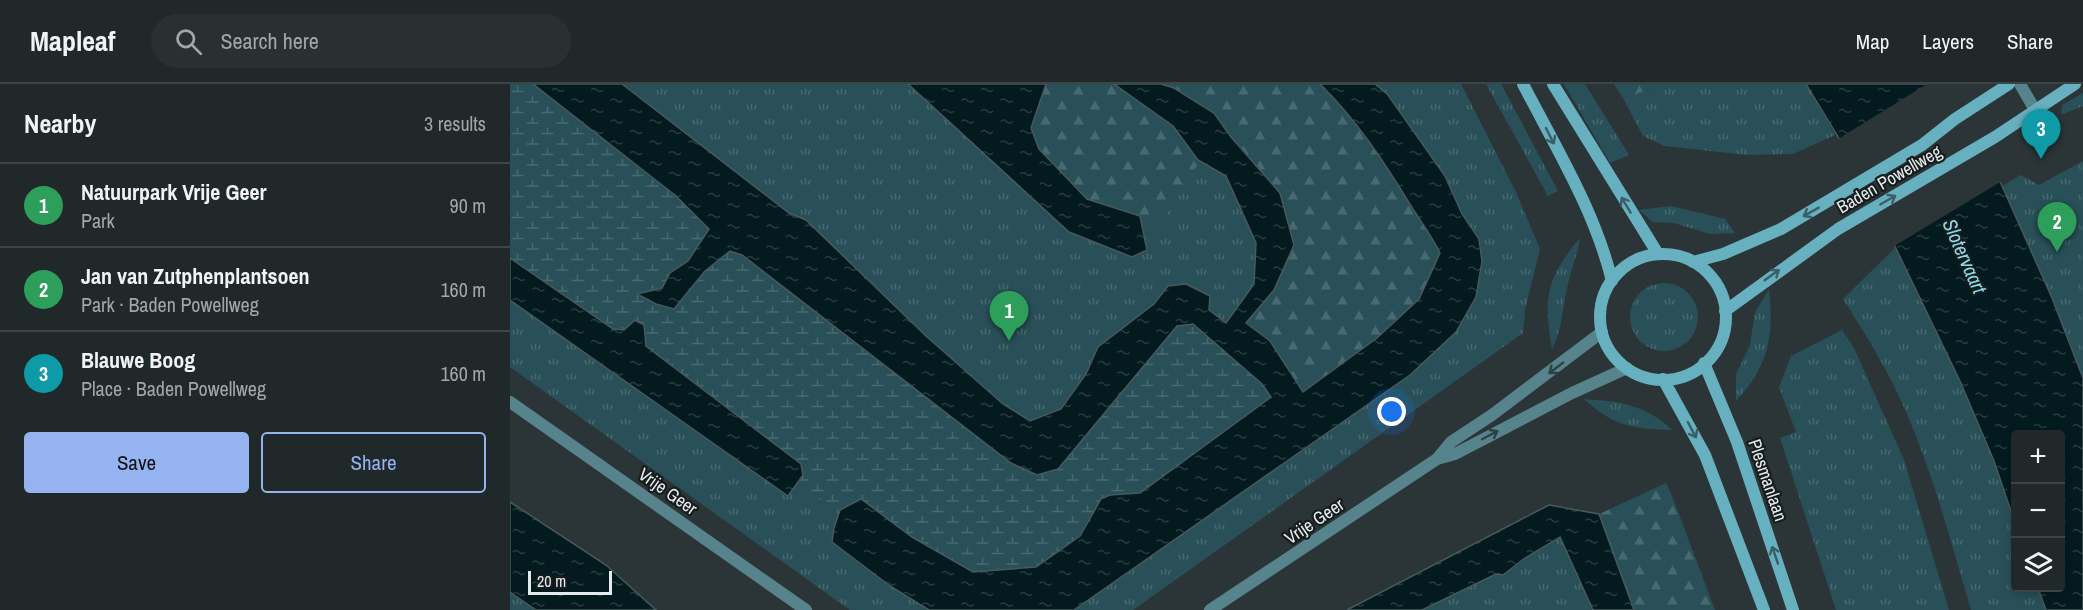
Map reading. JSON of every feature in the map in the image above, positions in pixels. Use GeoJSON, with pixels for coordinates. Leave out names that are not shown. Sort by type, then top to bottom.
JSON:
{"type":"FeatureCollection","features":[{"type":"Feature","properties":{"kind":"main road"},"geometry":{"type":"LineString","coordinates":[[1523,84],[1592,219],[1605,251],[1612,281]]}},
{"type":"Feature","properties":{"kind":"main road"},"geometry":{"type":"LineString","coordinates":[[1552,84],[1658,254]]}},
{"type":"Feature","properties":{"kind":"main road","name":"Baden Powellweg"},"geometry":{"type":"LineString","coordinates":[[1694,262],[1724,255],[1756,241],[1862,183],[1922,145],[1963,113],[2009,84]]}},
{"type":"Feature","properties":{"kind":"main road","name":"Baden Powellweg"},"geometry":{"type":"LineString","coordinates":[[1725,311],[1838,229],[1995,137],[2075,84]]}},
{"type":"Feature","properties":{"kind":"main road"},"geometry":{"type":"LineString","coordinates":[[1658,254],[1676,255],[1694,262],[1716,282],[1725,311],[1725,322],[1719,345],[1704,363],[1689,373],[1663,379],[1644,376],[1627,368],[1609,348],[1602,332],[1601,305],[1612,281],[1632,262],[1658,254]]}},
{"type":"Feature","properties":{"kind":"main road","name":"Plesmanlaan"},"geometry":{"type":"LineString","coordinates":[[1704,363],[1737,442],[1793,610]]}},
{"type":"Feature","properties":{"kind":"main road"},"geometry":{"type":"LineString","coordinates":[[1663,379],[1705,455],[1764,610]]}},
{"type":"Feature","properties":{"kind":"street"},"geometry":{"type":"LineString","coordinates":[[2020,84],[2035,110]]}},
{"type":"Feature","properties":{"kind":"street","name":"Vrije Geer"},"geometry":{"type":"LineString","coordinates":[[1210,610],[1437,459],[1451,442],[1492,415],[1602,332]]}},
{"type":"Feature","properties":{"kind":"street","name":"Vrije Geer"},"geometry":{"type":"LineString","coordinates":[[1437,459],[1455,454],[1572,393],[1627,368]]}},
{"type":"Feature","properties":{"kind":"street","name":"Vrije Geer"},"geometry":{"type":"LineString","coordinates":[[510,402],[806,610]]}},
{"type":"Feature","properties":{"kind":"green space"},"geometry":{"type":"Polygon","coordinates":[[[510,84],[1461,84],[1516,192],[1540,249],[1525,310],[1523,333],[1133,610],[850,610],[510,367],[510,84]]]}},
{"type":"Feature","properties":{"kind":"green space"},"geometry":{"type":"Polygon","coordinates":[[[510,84],[533,84],[676,196],[710,229],[688,261],[670,273],[662,288],[643,291],[656,304],[674,309],[705,271],[730,250],[742,255],[1011,463],[1037,475],[1058,469],[1177,326],[1193,324],[1262,384],[1271,398],[1140,493],[1110,495],[1101,499],[1080,536],[1037,567],[973,572],[912,537],[861,500],[840,510],[796,484],[803,475],[801,463],[646,346],[644,329],[632,321],[624,330],[613,329],[510,258],[510,84]]]}},
{"type":"Feature","properties":{"kind":"green space"},"geometry":{"type":"Polygon","coordinates":[[[1046,84],[1114,84],[1173,126],[1199,162],[1173,206],[1145,241],[1140,216],[1087,199],[1039,149],[1031,128],[1046,84]]]}},
{"type":"Feature","properties":{"kind":"green space"},"geometry":{"type":"Polygon","coordinates":[[[1161,84],[1320,84],[1352,119],[1386,164],[1417,211],[1440,253],[1419,299],[1377,338],[1303,392],[1270,341],[1246,323],[1274,290],[1249,195],[1231,142],[1222,123],[1213,112],[1188,96],[1161,84]]]}},
{"type":"Feature","properties":{"kind":"green space"},"geometry":{"type":"Polygon","coordinates":[[[1486,84],[1501,84],[1558,191],[1548,196],[1486,84]]]}},
{"type":"Feature","properties":{"kind":"green space"},"geometry":{"type":"Polygon","coordinates":[[[1564,84],[1585,84],[1629,155],[1610,163],[1564,84]]]}},
{"type":"Feature","properties":{"kind":"green space"},"geometry":{"type":"Polygon","coordinates":[[[1614,84],[1668,84],[1623,98],[1614,84]]]}},
{"type":"Feature","properties":{"kind":"green space"},"geometry":{"type":"Polygon","coordinates":[[[1668,84],[1806,84],[1835,135],[1793,154],[1748,155],[1664,146],[1643,136],[1623,98],[1668,84]]]}},
{"type":"Feature","properties":{"kind":"green space"},"geometry":{"type":"Polygon","coordinates":[[[2083,93],[2083,106],[2061,115],[2062,105],[2083,93]]]}},
{"type":"Feature","properties":{"kind":"green space"},"geometry":{"type":"Polygon","coordinates":[[[2083,161],[2083,378],[2052,298],[2002,186],[2021,175],[2039,185],[2083,161]]]}},
{"type":"Feature","properties":{"kind":"green space"},"geometry":{"type":"Polygon","coordinates":[[[1671,206],[1725,219],[1735,233],[1710,234],[1674,223],[1653,222],[1639,210],[1671,206]]]}},
{"type":"Feature","properties":{"kind":"green space"},"geometry":{"type":"Polygon","coordinates":[[[1580,238],[1556,341],[1552,349],[1548,315],[1550,289],[1560,265],[1580,238]]]}},
{"type":"Feature","properties":{"kind":"green space"},"geometry":{"type":"Polygon","coordinates":[[[1895,248],[1960,381],[1994,461],[2011,511],[2011,592],[2039,592],[2046,610],[1971,610],[1950,536],[1917,438],[1878,355],[1843,299],[1895,248]]]}},
{"type":"Feature","properties":{"kind":"green space"},"geometry":{"type":"Polygon","coordinates":[[[1664,283],[1677,286],[1688,293],[1695,304],[1698,317],[1695,330],[1688,341],[1677,348],[1664,351],[1651,348],[1640,341],[1633,330],[1630,317],[1633,304],[1640,293],[1651,286],[1664,283]]]}},
{"type":"Feature","properties":{"kind":"green space"},"geometry":{"type":"Polygon","coordinates":[[[1769,289],[1771,321],[1767,349],[1756,375],[1736,401],[1736,374],[1750,345],[1755,312],[1769,289]]]}},
{"type":"Feature","properties":{"kind":"green space"},"geometry":{"type":"Polygon","coordinates":[[[1842,330],[1854,348],[1904,460],[1949,610],[1836,610],[1780,438],[1796,432],[1779,387],[1791,356],[1842,330]]]}},
{"type":"Feature","properties":{"kind":"green space"},"geometry":{"type":"Polygon","coordinates":[[[1584,399],[1631,406],[1652,415],[1672,430],[1646,429],[1624,424],[1604,415],[1584,399]]]}},
{"type":"Feature","properties":{"kind":"green space"},"geometry":{"type":"Polygon","coordinates":[[[1666,483],[1715,610],[1634,610],[1599,514],[1666,483]]]}},
{"type":"Feature","properties":{"kind":"green space"},"geometry":{"type":"Polygon","coordinates":[[[1560,537],[1593,610],[1418,610],[1497,574],[1503,575],[1550,541],[1560,537]]]}},
{"type":"Feature","properties":{"kind":"green space"},"geometry":{"type":"Polygon","coordinates":[[[510,592],[536,610],[510,610],[510,592]]]}},
{"type":"Feature","properties":{"kind":"water"},"geometry":{"type":"Polygon","coordinates":[[[533,84],[622,84],[789,213],[806,220],[926,336],[1003,404],[1030,421],[1061,409],[1086,374],[1098,347],[1154,304],[1168,286],[1186,284],[1210,296],[1209,310],[1226,323],[1254,284],[1256,243],[1226,176],[1198,160],[1173,126],[1114,84],[1161,84],[1174,88],[1214,113],[1231,137],[1280,193],[1294,245],[1274,290],[1246,323],[1270,341],[1303,392],[1377,338],[1419,299],[1440,253],[1369,142],[1320,84],[1375,84],[1388,95],[1445,176],[1462,214],[1479,239],[1482,261],[1476,297],[1456,332],[1410,375],[1074,610],[929,610],[890,586],[832,542],[840,510],[861,499],[912,537],[973,572],[1036,567],[1080,536],[1101,499],[1110,495],[1140,493],[1271,397],[1262,384],[1193,324],[1177,326],[1058,469],[1037,475],[1011,463],[742,255],[730,251],[705,271],[674,309],[656,304],[637,294],[662,288],[670,273],[688,261],[709,229],[676,196],[533,84]]]}},
{"type":"Feature","properties":{"kind":"water"},"geometry":{"type":"Polygon","coordinates":[[[908,84],[1046,84],[1031,128],[1039,149],[1087,199],[1140,216],[1147,250],[1132,257],[1069,232],[908,84]]]}},
{"type":"Feature","properties":{"kind":"water","name":"Slotervaart"},"geometry":{"type":"Polygon","coordinates":[[[1806,84],[1950,84],[2002,186],[2052,298],[2083,378],[2083,610],[2046,610],[2039,592],[2065,592],[2065,430],[2011,430],[2011,511],[1994,461],[1960,381],[1857,168],[1806,84]]]}},
{"type":"Feature","properties":{"kind":"water"},"geometry":{"type":"Polygon","coordinates":[[[510,258],[613,329],[624,330],[635,320],[644,325],[646,346],[801,464],[803,475],[788,496],[510,300],[510,258]]]}},
{"type":"Feature","properties":{"kind":"water"},"geometry":{"type":"Polygon","coordinates":[[[510,502],[606,565],[656,610],[536,610],[510,592],[510,502]]]}},
{"type":"Feature","properties":{"kind":"water"},"geometry":{"type":"Polygon","coordinates":[[[1549,505],[1599,514],[1634,610],[1593,610],[1560,537],[1525,558],[1503,575],[1496,574],[1422,610],[1347,610],[1549,505]]]}},
{"type":"Feature","properties":{"kind":"pier"},"geometry":{"type":"Polygon","coordinates":[[[1927,84],[1953,84],[2002,181],[1891,248],[1854,170],[1835,141],[1927,84]]]}},
{"type":"Feature","properties":{"kind":"place","name":"Blauwe Boog"},"geometry":{"type":"Point","coordinates":[2041,159]}},
{"type":"Feature","properties":{"kind":"place","name":"Jan van Zutphenplantsoen"},"geometry":{"type":"Point","coordinates":[2057,252]}},
{"type":"Feature","properties":{"kind":"place","name":"Natuurpark Vrije Geer"},"geometry":{"type":"Point","coordinates":[1009,341]}}]}
